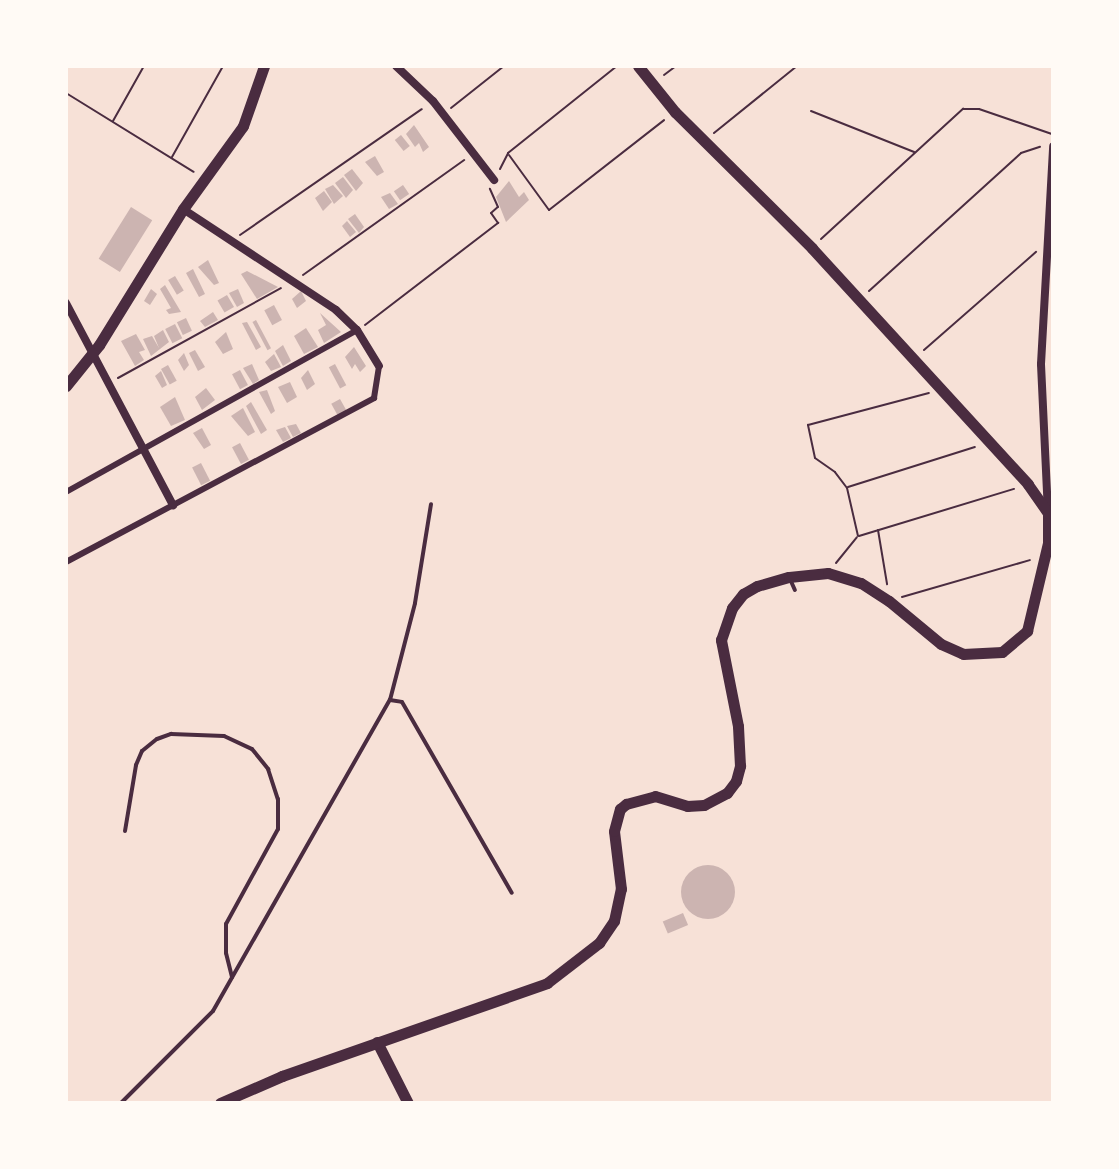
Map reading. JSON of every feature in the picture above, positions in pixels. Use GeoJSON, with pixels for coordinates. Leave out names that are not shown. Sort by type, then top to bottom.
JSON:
{"type":"FeatureCollection","features":[{"type":"Feature","properties":{"kind":"street"},"geometry":{"type":"LineString","coordinates":[[66,386],[93,354],[183,209],[243,126],[264,66]]}},
{"type":"Feature","properties":{"kind":"street"},"geometry":{"type":"LineString","coordinates":[[396,66],[433,101],[494,180]]}},
{"type":"Feature","properties":{"kind":"street"},"geometry":{"type":"LineString","coordinates":[[638,66],[651,85],[703,142],[812,248],[860,300],[1028,484],[1051,516]]}},
{"type":"Feature","properties":{"kind":"street"},"geometry":{"type":"LineString","coordinates":[[220,1103],[377,1042],[547,983],[599,943],[614,921],[621,889],[614,831],[620,809],[626,804],[655,796],[687,806],[704,805],[727,793],[736,781],[740,766],[738,726],[721,640],[725,622],[743,594],[789,577],[828,573],[861,583],[889,601],[952,652],[985,655],[1002,652],[1027,631],[1047,555],[1051,516],[1041,364],[1051,239],[1053,146]]}},
{"type":"Feature","properties":{"kind":"street"},"geometry":{"type":"LineString","coordinates":[[66,562],[374,398],[379,366],[357,330],[295,280],[183,209]]}},
{"type":"Feature","properties":{"kind":"street"},"geometry":{"type":"LineString","coordinates":[[66,303],[173,505]]}},
{"type":"Feature","properties":{"kind":"street"},"geometry":{"type":"LineString","coordinates":[[66,492],[357,330]]}},
{"type":"Feature","properties":{"kind":"street"},"geometry":{"type":"LineString","coordinates":[[377,1042],[408,1103]]}},
{"type":"Feature","properties":{"kind":"lane"},"geometry":{"type":"LineString","coordinates":[[121,1103],[213,1011],[390,700],[415,603],[431,504]]}},
{"type":"Feature","properties":{"kind":"lane"},"geometry":{"type":"LineString","coordinates":[[789,577],[795,590]]}},
{"type":"Feature","properties":{"kind":"lane"},"geometry":{"type":"LineString","coordinates":[[390,700],[402,702],[512,893]]}},
{"type":"Feature","properties":{"kind":"lane"},"geometry":{"type":"LineString","coordinates":[[125,831],[136,765],[142,751],[157,739],[171,734],[224,736],[252,749],[268,769],[278,799],[278,829],[226,924],[226,953],[232,977]]}},
{"type":"Feature","properties":{"kind":"path"},"geometry":{"type":"LineString","coordinates":[[113,122],[144,66]]}},
{"type":"Feature","properties":{"kind":"path"},"geometry":{"type":"LineString","coordinates":[[171,158],[223,66]]}},
{"type":"Feature","properties":{"kind":"path"},"geometry":{"type":"LineString","coordinates":[[443,114],[504,66]]}},
{"type":"Feature","properties":{"kind":"path"},"geometry":{"type":"LineString","coordinates":[[357,330],[498,223],[491,213],[498,207],[489,191],[508,153],[617,66]]}},
{"type":"Feature","properties":{"kind":"path"},"geometry":{"type":"LineString","coordinates":[[651,85],[676,66]]}},
{"type":"Feature","properties":{"kind":"path"},"geometry":{"type":"LineString","coordinates":[[703,142],[797,66]]}},
{"type":"Feature","properties":{"kind":"path"},"geometry":{"type":"LineString","coordinates":[[66,93],[206,179]]}},
{"type":"Feature","properties":{"kind":"path"},"geometry":{"type":"LineString","coordinates":[[233,241],[433,101]]}},
{"type":"Feature","properties":{"kind":"path"},"geometry":{"type":"LineString","coordinates":[[812,248],[963,109],[979,109],[1053,134]]}},
{"type":"Feature","properties":{"kind":"path"},"geometry":{"type":"LineString","coordinates":[[811,111],[914,152]]}},
{"type":"Feature","properties":{"kind":"path"},"geometry":{"type":"LineString","coordinates":[[508,153],[549,210],[675,112]]}},
{"type":"Feature","properties":{"kind":"path"},"geometry":{"type":"LineString","coordinates":[[860,300],[1021,153],[1042,147]]}},
{"type":"Feature","properties":{"kind":"path"},"geometry":{"type":"LineString","coordinates":[[914,359],[1051,239]]}},
{"type":"Feature","properties":{"kind":"path"},"geometry":{"type":"LineString","coordinates":[[858,536],[847,488],[835,472],[815,458],[808,425],[941,389]]}},
{"type":"Feature","properties":{"kind":"path"},"geometry":{"type":"LineString","coordinates":[[847,488],[989,442]]}},
{"type":"Feature","properties":{"kind":"path"},"geometry":{"type":"LineString","coordinates":[[828,573],[858,536],[1028,484]]}},
{"type":"Feature","properties":{"kind":"path"},"geometry":{"type":"LineString","coordinates":[[878,530],[889,601],[1047,555]]}},
{"type":"Feature","properties":{"kind":"building"},"geometry":{"type":"Polygon","coordinates":[[[414,125],[429,147],[423,152],[419,143],[415,147],[406,134],[414,125]]]}},
{"type":"Feature","properties":{"kind":"building"},"geometry":{"type":"Polygon","coordinates":[[[401,135],[410,146],[404,151],[395,140],[401,135]]]}},
{"type":"Feature","properties":{"kind":"building"},"geometry":{"type":"Polygon","coordinates":[[[375,156],[384,172],[377,176],[365,162],[375,156]]]}},
{"type":"Feature","properties":{"kind":"building"},"geometry":{"type":"Polygon","coordinates":[[[352,169],[363,183],[356,191],[344,175],[352,169]]]}},
{"type":"Feature","properties":{"kind":"building"},"geometry":{"type":"Polygon","coordinates":[[[343,177],[353,190],[346,198],[335,183],[343,177]]]}},
{"type":"Feature","properties":{"kind":"building"},"geometry":{"type":"Polygon","coordinates":[[[509,181],[519,197],[524,192],[529,200],[506,222],[496,197],[509,181]]]}},
{"type":"Feature","properties":{"kind":"building"},"geometry":{"type":"Polygon","coordinates":[[[333,185],[343,196],[334,204],[325,189],[333,185]]]}},
{"type":"Feature","properties":{"kind":"building"},"geometry":{"type":"Polygon","coordinates":[[[403,185],[409,194],[400,200],[394,191],[403,185]]]}},
{"type":"Feature","properties":{"kind":"building"},"geometry":{"type":"Polygon","coordinates":[[[324,191],[332,202],[323,211],[315,198],[324,191]]]}},
{"type":"Feature","properties":{"kind":"building"},"geometry":{"type":"Polygon","coordinates":[[[390,193],[398,204],[389,209],[381,197],[390,193]]]}},
{"type":"Feature","properties":{"kind":"building"},"geometry":{"type":"Polygon","coordinates":[[[131,207],[152,220],[120,272],[99,259],[131,207]]]}},
{"type":"Feature","properties":{"kind":"building"},"geometry":{"type":"Polygon","coordinates":[[[355,214],[364,227],[359,233],[348,219],[355,214]]]}},
{"type":"Feature","properties":{"kind":"building"},"geometry":{"type":"Polygon","coordinates":[[[347,221],[356,232],[350,237],[342,226],[347,221]]]}},
{"type":"Feature","properties":{"kind":"building"},"geometry":{"type":"Polygon","coordinates":[[[208,260],[219,283],[214,285],[198,267],[208,260]]]}},
{"type":"Feature","properties":{"kind":"building"},"geometry":{"type":"Polygon","coordinates":[[[193,269],[205,294],[199,297],[186,273],[193,269]]]}},
{"type":"Feature","properties":{"kind":"building"},"geometry":{"type":"Polygon","coordinates":[[[247,271],[278,287],[257,299],[241,274],[247,271]]]}},
{"type":"Feature","properties":{"kind":"building"},"geometry":{"type":"Polygon","coordinates":[[[175,276],[184,291],[177,295],[168,280],[175,276]]]}},
{"type":"Feature","properties":{"kind":"building"},"geometry":{"type":"Polygon","coordinates":[[[165,285],[181,312],[169,314],[166,310],[171,308],[160,289],[165,285]]]}},
{"type":"Feature","properties":{"kind":"building"},"geometry":{"type":"Polygon","coordinates":[[[151,289],[157,294],[150,305],[144,301],[151,289]]]}},
{"type":"Feature","properties":{"kind":"building"},"geometry":{"type":"Polygon","coordinates":[[[238,289],[244,303],[237,307],[229,293],[238,289]]]}},
{"type":"Feature","properties":{"kind":"building"},"geometry":{"type":"Polygon","coordinates":[[[301,291],[306,301],[297,308],[292,299],[301,291]]]}},
{"type":"Feature","properties":{"kind":"building"},"geometry":{"type":"Polygon","coordinates":[[[227,295],[234,307],[224,313],[217,300],[227,295]]]}},
{"type":"Feature","properties":{"kind":"building"},"geometry":{"type":"Polygon","coordinates":[[[274,305],[282,320],[272,325],[264,310],[274,305]]]}},
{"type":"Feature","properties":{"kind":"building"},"geometry":{"type":"Polygon","coordinates":[[[213,312],[218,320],[205,327],[200,321],[213,312]]]}},
{"type":"Feature","properties":{"kind":"building"},"geometry":{"type":"Polygon","coordinates":[[[320,313],[341,332],[324,343],[318,330],[326,325],[320,313]]]}},
{"type":"Feature","properties":{"kind":"building"},"geometry":{"type":"Polygon","coordinates":[[[186,318],[192,331],[183,335],[177,322],[186,318]]]}},
{"type":"Feature","properties":{"kind":"building"},"geometry":{"type":"Polygon","coordinates":[[[256,320],[271,348],[267,350],[252,322],[256,320]]]}},
{"type":"Feature","properties":{"kind":"building"},"geometry":{"type":"Polygon","coordinates":[[[247,322],[261,347],[256,350],[242,323],[247,322]]]}},
{"type":"Feature","properties":{"kind":"building"},"geometry":{"type":"Polygon","coordinates":[[[175,324],[182,338],[172,343],[165,329],[175,324]]]}},
{"type":"Feature","properties":{"kind":"building"},"geometry":{"type":"Polygon","coordinates":[[[306,328],[318,347],[304,354],[294,336],[306,328]]]}},
{"type":"Feature","properties":{"kind":"building"},"geometry":{"type":"Polygon","coordinates":[[[163,330],[169,342],[151,356],[143,339],[152,336],[159,348],[154,336],[163,330]]]}},
{"type":"Feature","properties":{"kind":"building"},"geometry":{"type":"Polygon","coordinates":[[[226,332],[233,349],[223,354],[215,342],[226,332]]]}},
{"type":"Feature","properties":{"kind":"building"},"geometry":{"type":"Polygon","coordinates":[[[136,334],[145,350],[139,352],[144,360],[135,366],[121,341],[136,334]]]}},
{"type":"Feature","properties":{"kind":"building"},"geometry":{"type":"Polygon","coordinates":[[[283,345],[291,361],[283,366],[275,351],[283,345]]]}},
{"type":"Feature","properties":{"kind":"building"},"geometry":{"type":"Polygon","coordinates":[[[354,347],[366,366],[360,372],[355,364],[352,369],[345,357],[354,347]]]}},
{"type":"Feature","properties":{"kind":"building"},"geometry":{"type":"Polygon","coordinates":[[[195,350],[205,367],[198,371],[189,353],[195,350]]]}},
{"type":"Feature","properties":{"kind":"building"},"geometry":{"type":"Polygon","coordinates":[[[184,353],[189,365],[184,371],[178,360],[184,353]]]}},
{"type":"Feature","properties":{"kind":"building"},"geometry":{"type":"Polygon","coordinates":[[[274,354],[281,367],[271,371],[265,362],[274,354]]]}},
{"type":"Feature","properties":{"kind":"building"},"geometry":{"type":"Polygon","coordinates":[[[252,364],[259,380],[253,384],[243,368],[252,364]]]}},
{"type":"Feature","properties":{"kind":"building"},"geometry":{"type":"Polygon","coordinates":[[[335,364],[346,385],[340,388],[329,367],[335,364]]]}},
{"type":"Feature","properties":{"kind":"building"},"geometry":{"type":"Polygon","coordinates":[[[168,365],[177,381],[170,385],[161,369],[168,365]]]}},
{"type":"Feature","properties":{"kind":"building"},"geometry":{"type":"Polygon","coordinates":[[[240,370],[248,385],[240,389],[232,374],[240,370]]]}},
{"type":"Feature","properties":{"kind":"building"},"geometry":{"type":"Polygon","coordinates":[[[308,370],[315,384],[307,390],[301,378],[308,370]]]}},
{"type":"Feature","properties":{"kind":"building"},"geometry":{"type":"Polygon","coordinates":[[[161,371],[167,385],[162,388],[155,376],[161,371]]]}},
{"type":"Feature","properties":{"kind":"building"},"geometry":{"type":"Polygon","coordinates":[[[290,382],[297,397],[287,403],[278,387],[290,382]]]}},
{"type":"Feature","properties":{"kind":"building"},"geometry":{"type":"Polygon","coordinates":[[[206,388],[215,400],[202,410],[195,397],[206,388]]]}},
{"type":"Feature","properties":{"kind":"building"},"geometry":{"type":"Polygon","coordinates":[[[267,390],[275,411],[271,414],[259,392],[267,390]]]}},
{"type":"Feature","properties":{"kind":"building"},"geometry":{"type":"Polygon","coordinates":[[[175,397],[185,420],[171,426],[160,407],[175,397]]]}},
{"type":"Feature","properties":{"kind":"building"},"geometry":{"type":"Polygon","coordinates":[[[340,399],[346,410],[338,415],[331,404],[340,399]]]}},
{"type":"Feature","properties":{"kind":"building"},"geometry":{"type":"Polygon","coordinates":[[[251,402],[267,430],[261,434],[246,406],[251,402]]]}},
{"type":"Feature","properties":{"kind":"building"},"geometry":{"type":"Polygon","coordinates":[[[243,408],[255,432],[248,436],[231,416],[243,408]]]}},
{"type":"Feature","properties":{"kind":"building"},"geometry":{"type":"Polygon","coordinates":[[[296,424],[301,433],[293,437],[287,426],[296,424]]]}},
{"type":"Feature","properties":{"kind":"building"},"geometry":{"type":"Polygon","coordinates":[[[285,427],[291,438],[283,442],[276,430],[285,427]]]}},
{"type":"Feature","properties":{"kind":"building"},"geometry":{"type":"Polygon","coordinates":[[[202,428],[211,445],[204,449],[193,433],[202,428]]]}},
{"type":"Feature","properties":{"kind":"building"},"geometry":{"type":"Polygon","coordinates":[[[240,443],[249,460],[241,464],[232,447],[240,443]]]}},
{"type":"Feature","properties":{"kind":"building"},"geometry":{"type":"Polygon","coordinates":[[[201,463],[210,481],[201,485],[192,468],[201,463]]]}},
{"type":"Feature","properties":{"kind":"building"},"geometry":{"type":"Polygon","coordinates":[[[708,865],[727,873],[735,892],[727,911],[708,919],[689,911],[681,892],[689,873],[708,865]]]}},
{"type":"Feature","properties":{"kind":"building"},"geometry":{"type":"Polygon","coordinates":[[[683,913],[688,925],[668,934],[663,922],[683,913]]]}}]}
